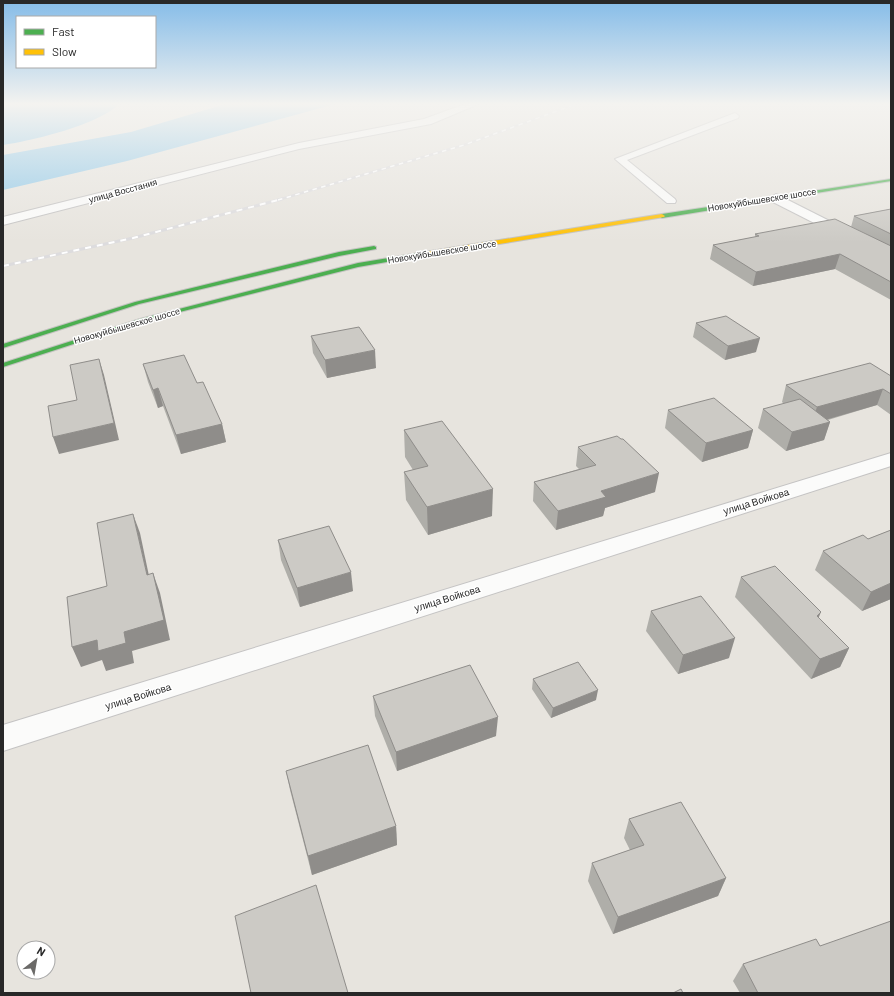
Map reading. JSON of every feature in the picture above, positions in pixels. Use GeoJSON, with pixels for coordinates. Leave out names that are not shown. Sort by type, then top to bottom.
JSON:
{"type":"FeatureCollection","features":[{"type":"Feature","properties":{"kind":"main road","name":"Новокуйбышевское шоссе"},"geometry":{"type":"LineString","coordinates":[[3,365],[142,320],[358,265],[891,180]]}},
{"type":"Feature","properties":{"kind":"main road"},"geometry":{"type":"LineString","coordinates":[[655,203],[675,200]]}},
{"type":"Feature","properties":{"kind":"main road","name":"Новокуйбышевское шоссе"},"geometry":{"type":"LineString","coordinates":[[3,346],[137,303],[339,254],[387,246]]}},
{"type":"Feature","properties":{"kind":"street","name":"улица Восстания"},"geometry":{"type":"LineString","coordinates":[[3,222],[284,149]]}},
{"type":"Feature","properties":{"kind":"street"},"geometry":{"type":"LineString","coordinates":[[776,198],[891,258]]}},
{"type":"Feature","properties":{"kind":"street","name":"улица Войкова"},"geometry":{"type":"LineString","coordinates":[[3,738],[891,458]]}},
{"type":"Feature","properties":{"kind":"lane"},"geometry":{"type":"LineString","coordinates":[[645,149],[620,159],[675,200]]}},
{"type":"Feature","properties":{"kind":"water"},"geometry":{"type":"Polygon","coordinates":[[[34,149],[169,149],[127,161],[3,190],[3,155],[34,149]]]}},
{"type":"Feature","properties":{"kind":"building"},"geometry":{"type":"Polygon","coordinates":[[[891,209],[891,234],[854,216],[891,209]]]}},
{"type":"Feature","properties":{"kind":"building"},"geometry":{"type":"Polygon","coordinates":[[[835,219],[891,246],[891,282],[840,254],[756,272],[713,245],[759,236],[755,234],[835,219]]]}},
{"type":"Feature","properties":{"kind":"building"},"geometry":{"type":"Polygon","coordinates":[[[726,316],[760,338],[728,346],[696,323],[726,316]]]}},
{"type":"Feature","properties":{"kind":"building"},"geometry":{"type":"Polygon","coordinates":[[[359,327],[375,350],[325,360],[311,336],[359,327]]]}},
{"type":"Feature","properties":{"kind":"building"},"geometry":{"type":"Polygon","coordinates":[[[184,355],[197,383],[203,382],[222,424],[176,435],[158,388],[153,390],[143,364],[184,355]]]}},
{"type":"Feature","properties":{"kind":"building"},"geometry":{"type":"Polygon","coordinates":[[[99,359],[114,423],[53,437],[48,406],[77,400],[70,365],[99,359]]]}},
{"type":"Feature","properties":{"kind":"building"},"geometry":{"type":"Polygon","coordinates":[[[870,363],[891,376],[891,394],[883,389],[817,407],[786,385],[870,363]]]}},
{"type":"Feature","properties":{"kind":"building"},"geometry":{"type":"Polygon","coordinates":[[[714,398],[753,430],[706,443],[668,410],[714,398]]]}},
{"type":"Feature","properties":{"kind":"building"},"geometry":{"type":"Polygon","coordinates":[[[800,399],[830,422],[792,432],[763,409],[800,399]]]}},
{"type":"Feature","properties":{"kind":"building"},"geometry":{"type":"Polygon","coordinates":[[[442,421],[493,489],[427,507],[404,472],[428,466],[404,430],[442,421]]]}},
{"type":"Feature","properties":{"kind":"building"},"geometry":{"type":"Polygon","coordinates":[[[617,436],[623,439],[659,473],[601,491],[606,497],[558,511],[534,482],[596,465],[578,447],[617,436]]]}},
{"type":"Feature","properties":{"kind":"building"},"geometry":{"type":"Polygon","coordinates":[[[133,514],[147,575],[153,573],[164,620],[124,632],[126,643],[98,651],[97,640],[72,647],[67,597],[107,586],[97,523],[133,514]]]}},
{"type":"Feature","properties":{"kind":"building"},"geometry":{"type":"Polygon","coordinates":[[[329,526],[351,572],[297,588],[278,540],[329,526]]]}},
{"type":"Feature","properties":{"kind":"building"},"geometry":{"type":"Polygon","coordinates":[[[891,530],[891,583],[871,592],[823,551],[863,535],[868,539],[891,530]]]}},
{"type":"Feature","properties":{"kind":"building"},"geometry":{"type":"Polygon","coordinates":[[[775,566],[821,612],[817,616],[849,648],[820,659],[741,577],[775,566]]]}},
{"type":"Feature","properties":{"kind":"building"},"geometry":{"type":"Polygon","coordinates":[[[701,596],[735,638],[683,655],[651,611],[701,596]]]}},
{"type":"Feature","properties":{"kind":"building"},"geometry":{"type":"Polygon","coordinates":[[[578,662],[598,690],[553,708],[533,679],[578,662]]]}},
{"type":"Feature","properties":{"kind":"building"},"geometry":{"type":"Polygon","coordinates":[[[470,665],[498,717],[396,752],[373,696],[470,665]]]}},
{"type":"Feature","properties":{"kind":"building"},"geometry":{"type":"Polygon","coordinates":[[[368,745],[396,826],[308,856],[286,771],[368,745]]]}},
{"type":"Feature","properties":{"kind":"building"},"geometry":{"type":"Polygon","coordinates":[[[681,802],[726,878],[618,917],[592,863],[644,845],[629,819],[681,802]]]}},
{"type":"Feature","properties":{"kind":"building"},"geometry":{"type":"Polygon","coordinates":[[[316,885],[348,993],[251,993],[235,916],[316,885]]]}},
{"type":"Feature","properties":{"kind":"building"},"geometry":{"type":"Polygon","coordinates":[[[891,921],[891,993],[758,993],[743,964],[816,939],[820,946],[891,921]]]}},
{"type":"Feature","properties":{"kind":"building"},"geometry":{"type":"Polygon","coordinates":[[[681,989],[683,993],[673,993],[681,989]]]}},
{"type":"Feature","properties":{"kind":"railway"},"geometry":{"type":"LineString","coordinates":[[278,200],[449,149]]}},
{"type":"Feature","properties":{"kind":"railway"},"geometry":{"type":"LineString","coordinates":[[3,266],[133,238],[282,199]]}},
{"type":"Feature","properties":{"kind":"traffic: fast"},"geometry":{"type":"LineString","coordinates":[[662,216],[891,180]]}},
{"type":"Feature","properties":{"kind":"traffic: fast"},"geometry":{"type":"LineString","coordinates":[[3,346],[137,303],[339,254],[374,248]]}},
{"type":"Feature","properties":{"kind":"traffic: fast"},"geometry":{"type":"LineString","coordinates":[[3,365],[142,320],[358,265],[425,254]]}},
{"type":"Feature","properties":{"kind":"traffic: slow"},"geometry":{"type":"LineString","coordinates":[[425,254],[662,216]]}}]}
